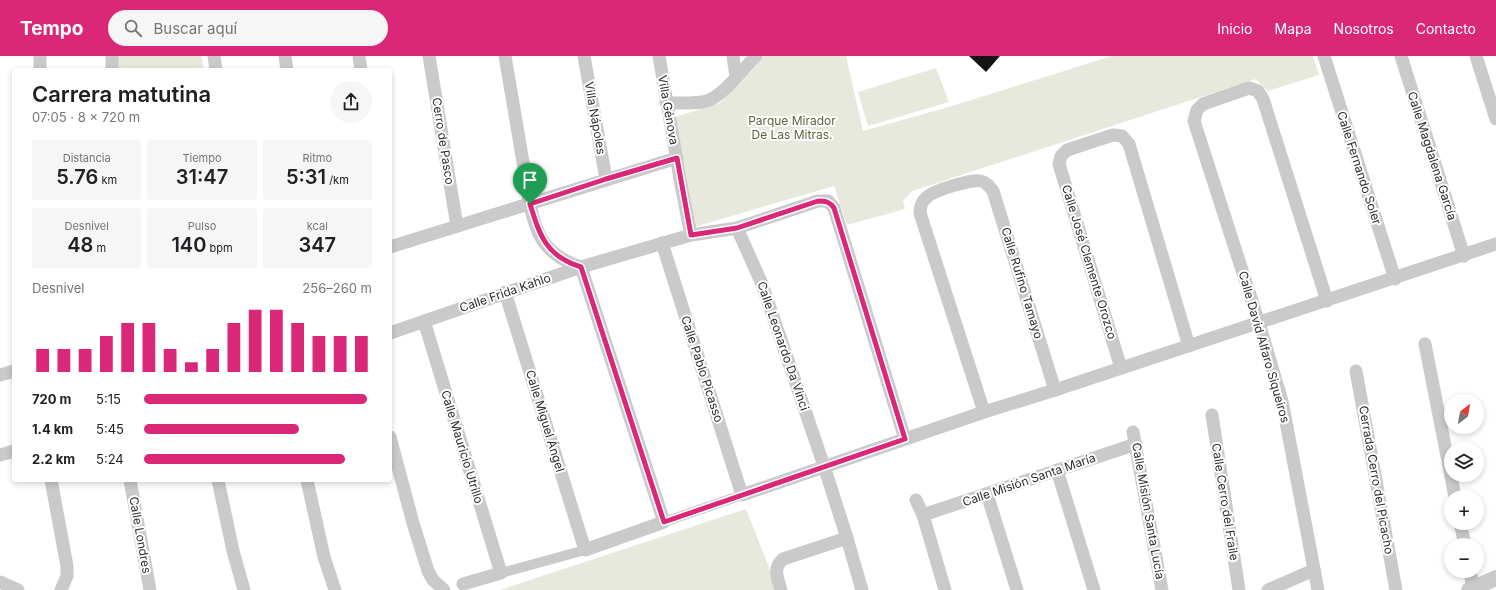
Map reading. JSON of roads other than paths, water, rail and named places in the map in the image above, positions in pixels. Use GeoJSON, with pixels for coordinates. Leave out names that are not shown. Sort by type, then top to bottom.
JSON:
{"type":"FeatureCollection","features":[{"type":"Feature","properties":{"kind":"street"},"geometry":{"type":"LineString","coordinates":[[40,56],[40,68]]}},
{"type":"Feature","properties":{"kind":"street"},"geometry":{"type":"LineString","coordinates":[[112,56],[112,68]]}},
{"type":"Feature","properties":{"kind":"street"},"geometry":{"type":"LineString","coordinates":[[214,56],[216,68]]}},
{"type":"Feature","properties":{"kind":"street"},"geometry":{"type":"LineString","coordinates":[[285,56],[287,68]]}},
{"type":"Feature","properties":{"kind":"street"},"geometry":{"type":"LineString","coordinates":[[359,56],[361,68]]}},
{"type":"Feature","properties":{"kind":"street","name":"Cerro de Pasco"},"geometry":{"type":"LineString","coordinates":[[429,56],[456,226]]}},
{"type":"Feature","properties":{"kind":"street"},"geometry":{"type":"LineString","coordinates":[[505,56],[530,204],[539,234],[547,246],[561,258],[581,267],[664,522]]}},
{"type":"Feature","properties":{"kind":"street","name":"Villa Nápoles"},"geometry":{"type":"LineString","coordinates":[[584,56],[606,179]]}},
{"type":"Feature","properties":{"kind":"street","name":"Villa Génova"},"geometry":{"type":"LineString","coordinates":[[659,56],[666,103],[691,235]]}},
{"type":"Feature","properties":{"kind":"street"},"geometry":{"type":"LineString","coordinates":[[732,56],[736,76]]}},
{"type":"Feature","properties":{"kind":"street"},"geometry":{"type":"LineString","coordinates":[[666,103],[707,101],[718,95],[756,56]]}},
{"type":"Feature","properties":{"kind":"street","name":"Calle Fernando Soler"},"geometry":{"type":"LineString","coordinates":[[1324,56],[1395,279]]}},
{"type":"Feature","properties":{"kind":"street","name":"Calle Magdalena García"},"geometry":{"type":"LineString","coordinates":[[1401,56],[1464,256]]}},
{"type":"Feature","properties":{"kind":"street"},"geometry":{"type":"LineString","coordinates":[[1476,56],[1496,119]]}},
{"type":"Feature","properties":{"kind":"street","name":"Calle David Alfaro Siqueiros"},"geometry":{"type":"LineString","coordinates":[[1318,590],[1283,408],[1259,323],[1194,121],[1197,110],[1203,104],[1249,88],[1258,91],[1263,99],[1327,301]]}},
{"type":"Feature","properties":{"kind":"street","name":"Calle José Clemente Orozco"},"geometry":{"type":"LineString","coordinates":[[1121,368],[1059,164],[1061,156],[1067,150],[1106,137],[1113,135],[1122,136],[1129,144],[1189,346]]}},
{"type":"Feature","properties":{"kind":"street"},"geometry":{"type":"LineString","coordinates":[[392,246],[677,158]]}},
{"type":"Feature","properties":{"kind":"street","name":"Calle Rufino Tamayo"},"geometry":{"type":"LineString","coordinates":[[984,412],[920,214],[922,204],[928,196],[941,190],[975,180],[981,181],[993,190],[1055,390]]}},
{"type":"Feature","properties":{"kind":"street","name":"Calle Frida Kahlo"},"geometry":{"type":"LineString","coordinates":[[392,332],[504,292],[581,267],[691,235],[737,228],[818,201],[828,201],[834,208],[905,439]]}},
{"type":"Feature","properties":{"kind":"street","name":"Calle Leonardo Da Vinci"},"geometry":{"type":"LineString","coordinates":[[737,228],[762,284],[824,466],[862,590]]}},
{"type":"Feature","properties":{"kind":"street","name":"Calle Pablo Picasso"},"geometry":{"type":"LineString","coordinates":[[662,243],[742,495]]}},
{"type":"Feature","properties":{"kind":"street"},"geometry":{"type":"LineString","coordinates":[[463,584],[501,572],[585,550],[824,466],[984,412],[1395,279],[1496,244]]}},
{"type":"Feature","properties":{"kind":"street","name":"Calle Miguel Ángel"},"geometry":{"type":"LineString","coordinates":[[504,292],[585,550]]}},
{"type":"Feature","properties":{"kind":"street","name":"Calle Mauricio Utrillo"},"geometry":{"type":"LineString","coordinates":[[424,321],[501,572]]}},
{"type":"Feature","properties":{"kind":"street"},"geometry":{"type":"LineString","coordinates":[[1425,344],[1454,490]]}},
{"type":"Feature","properties":{"kind":"street","name":"Cerrada Cerro del Picacho"},"geometry":{"type":"LineString","coordinates":[[1356,371],[1396,590]]}},
{"type":"Feature","properties":{"kind":"street"},"geometry":{"type":"LineString","coordinates":[[0,375],[12,372]]}},
{"type":"Feature","properties":{"kind":"street","name":"Calle Cerro del Fraile"},"geometry":{"type":"LineString","coordinates":[[1212,415],[1239,590]]}},
{"type":"Feature","properties":{"kind":"street","name":"Calle Misión Santa María"},"geometry":{"type":"LineString","coordinates":[[923,515],[1057,470],[1135,438]]}},
{"type":"Feature","properties":{"kind":"street","name":"Calle Misión Santa Lucía"},"geometry":{"type":"LineString","coordinates":[[1135,438],[1162,590]]}},
{"type":"Feature","properties":{"kind":"street"},"geometry":{"type":"LineString","coordinates":[[392,444],[428,571],[434,580],[444,590]]}},
{"type":"Feature","properties":{"kind":"street"},"geometry":{"type":"LineString","coordinates":[[0,455],[12,452]]}},
{"type":"Feature","properties":{"kind":"street"},"geometry":{"type":"LineString","coordinates":[[1057,470],[1094,590]]}},
{"type":"Feature","properties":{"kind":"street"},"geometry":{"type":"LineString","coordinates":[[51,482],[67,566],[67,576],[61,590]]}},
{"type":"Feature","properties":{"kind":"street","name":"Calle Londres"},"geometry":{"type":"LineString","coordinates":[[130,482],[150,590]]}},
{"type":"Feature","properties":{"kind":"street"},"geometry":{"type":"LineString","coordinates":[[218,482],[233,551],[244,590]]}},
{"type":"Feature","properties":{"kind":"street"},"geometry":{"type":"LineString","coordinates":[[307,482],[324,557],[334,590]]}},
{"type":"Feature","properties":{"kind":"street"},"geometry":{"type":"LineString","coordinates":[[987,494],[1017,590]]}},
{"type":"Feature","properties":{"kind":"street"},"geometry":{"type":"LineString","coordinates":[[916,500],[923,515],[945,590]]}},
{"type":"Feature","properties":{"kind":"street"},"geometry":{"type":"LineString","coordinates":[[782,590],[776,568],[783,559],[847,538]]}},
{"type":"Feature","properties":{"kind":"street"},"geometry":{"type":"LineString","coordinates":[[1268,590],[1314,570]]}},
{"type":"Feature","properties":{"kind":"street"},"geometry":{"type":"LineString","coordinates":[[1470,578],[1471,589],[1496,578]]}},
{"type":"Feature","properties":{"kind":"street"},"geometry":{"type":"LineString","coordinates":[[0,582],[18,590]]}},
{"type":"Feature","properties":{"kind":"park label","name":"Parque Mirador De Las Mitras."},"geometry":{"type":"Point","coordinates":[792,128]}}]}
